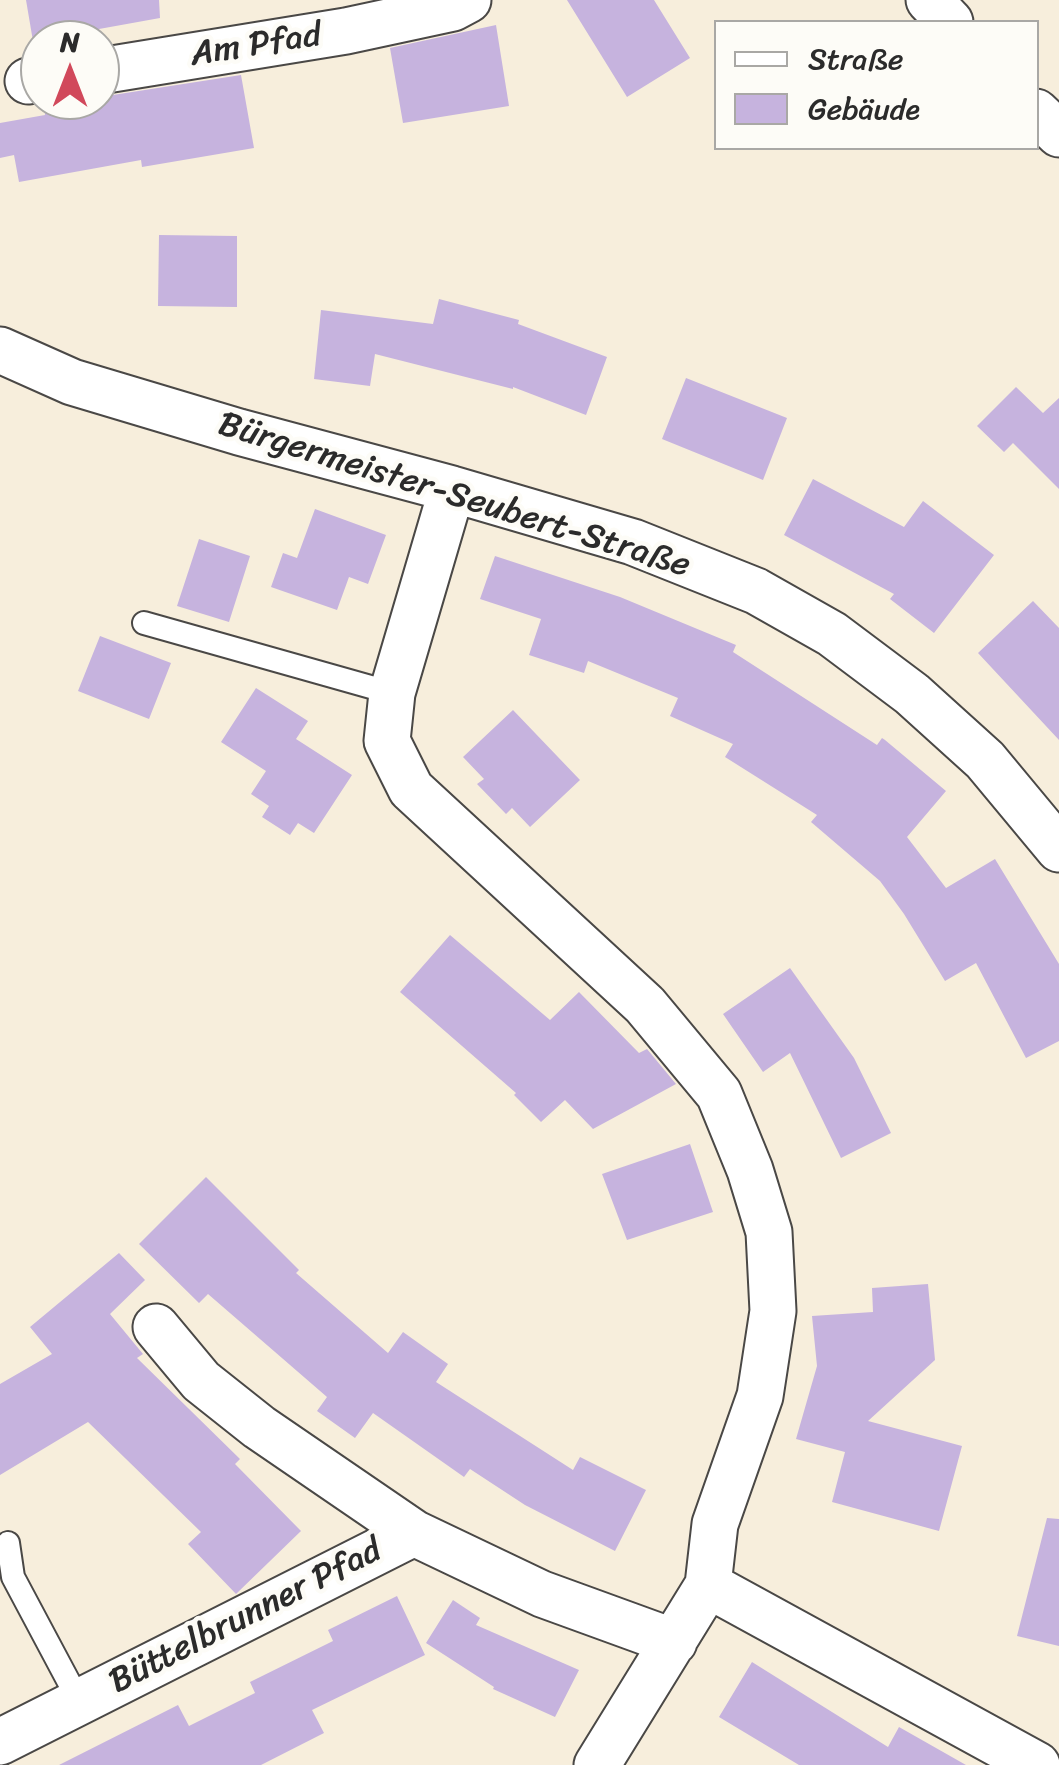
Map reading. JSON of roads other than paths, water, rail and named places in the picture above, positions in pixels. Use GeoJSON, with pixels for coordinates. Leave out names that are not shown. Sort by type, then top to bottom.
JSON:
{"type":"FeatureCollection","features":[{"type":"Feature","properties":{"kind":"street","name":"Am Pfad"},"geometry":{"type":"LineString","coordinates":[[120,67],[346,31],[453,8],[468,0]]}},
{"type":"Feature","properties":{"kind":"street"},"geometry":{"type":"LineString","coordinates":[[929,0],[948,20]]}},
{"type":"Feature","properties":{"kind":"street"},"geometry":{"type":"LineString","coordinates":[[1039,115],[1059,134]]}},
{"type":"Feature","properties":{"kind":"street","name":"Bürgermeister-Seubert-Straße"},"geometry":{"type":"LineString","coordinates":[[0,350],[72,382],[633,542],[756,591],[832,634],[912,694],[985,760],[1059,849]]}},
{"type":"Feature","properties":{"kind":"street"},"geometry":{"type":"LineString","coordinates":[[452,489],[392,693],[387,741],[410,789],[645,1005],[719,1094],[750,1170],[769,1232],[773,1312],[760,1396],[715,1524],[708,1585],[597,1765]]}},
{"type":"Feature","properties":{"kind":"street","name":"Büttelbrunner Pfad"},"geometry":{"type":"LineString","coordinates":[[156,1328],[201,1381],[258,1427],[414,1533],[542,1594],[674,1642]]}},
{"type":"Feature","properties":{"kind":"street","name":"Büttelbrunner Pfad"},"geometry":{"type":"LineString","coordinates":[[0,1742],[414,1533]]}},
{"type":"Feature","properties":{"kind":"street"},"geometry":{"type":"LineString","coordinates":[[708,1585],[1036,1765]]}},
{"type":"Feature","properties":{"kind":"lane"},"geometry":{"type":"LineString","coordinates":[[144,623],[392,693]]}},
{"type":"Feature","properties":{"kind":"lane","name":"Büttelbrunner Pfad"},"geometry":{"type":"LineString","coordinates":[[8,1542],[13,1577],[79,1701]]}}]}
